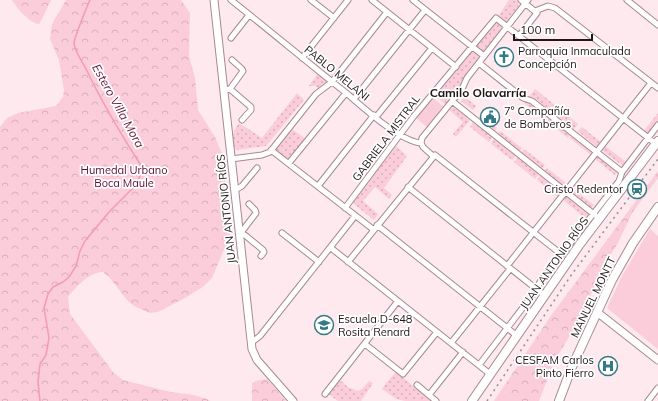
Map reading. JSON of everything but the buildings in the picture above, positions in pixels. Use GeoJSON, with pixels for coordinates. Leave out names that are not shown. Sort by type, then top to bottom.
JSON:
{"type":"FeatureCollection","features":[{"type":"Feature","properties":{"kind":"main road","name":"JUAN ANTONIO RÍOS"},"geometry":{"type":"LineString","coordinates":[[472,401],[596,216],[657,142]]}},
{"type":"Feature","properties":{"kind":"main road","name":"MANUEL MONTT"},"geometry":{"type":"LineString","coordinates":[[559,401],[571,370],[609,285],[638,235],[658,207]]}},
{"type":"Feature","properties":{"kind":"street","name":"JUAN ANTONIO RÍOS"},"geometry":{"type":"LineString","coordinates":[[214,0],[227,89],[231,159],[252,349],[255,357],[293,401]]}},
{"type":"Feature","properties":{"kind":"street","name":"PABLO MELANI"},"geometry":{"type":"LineString","coordinates":[[231,0],[400,136],[421,143],[423,147],[436,155],[561,254]]}},
{"type":"Feature","properties":{"kind":"street"},"geometry":{"type":"LineString","coordinates":[[311,0],[334,18]]}},
{"type":"Feature","properties":{"kind":"street"},"geometry":{"type":"LineString","coordinates":[[302,58],[348,0]]}},
{"type":"Feature","properties":{"kind":"street"},"geometry":{"type":"LineString","coordinates":[[372,0],[456,67]]}},
{"type":"Feature","properties":{"kind":"street"},"geometry":{"type":"LineString","coordinates":[[413,0],[484,56]]}},
{"type":"Feature","properties":{"kind":"street"},"geometry":{"type":"LineString","coordinates":[[627,0],[658,25]]}},
{"type":"Feature","properties":{"kind":"street"},"geometry":{"type":"LineString","coordinates":[[421,143],[422,138],[462,89],[467,78],[525,1],[536,12]]}},
{"type":"Feature","properties":{"kind":"street"},"geometry":{"type":"LineString","coordinates":[[519,36],[536,12],[548,6],[555,8],[658,88]]}},
{"type":"Feature","properties":{"kind":"street"},"geometry":{"type":"LineString","coordinates":[[354,99],[425,10]]}},
{"type":"Feature","properties":{"kind":"street"},"geometry":{"type":"LineString","coordinates":[[231,159],[265,154],[272,150],[316,94],[332,82],[387,12]]}},
{"type":"Feature","properties":{"kind":"street"},"geometry":{"type":"LineString","coordinates":[[231,38],[249,15]]}},
{"type":"Feature","properties":{"kind":"street","name":"GABRIELA MISTRAL"},"geometry":{"type":"LineString","coordinates":[[345,208],[426,101],[456,67],[495,18],[498,18],[507,26]]}},
{"type":"Feature","properties":{"kind":"street"},"geometry":{"type":"LineString","coordinates":[[507,26],[648,138],[657,142]]}},
{"type":"Feature","properties":{"kind":"street"},"geometry":{"type":"LineString","coordinates":[[318,186],[432,48]]}},
{"type":"Feature","properties":{"kind":"street"},"geometry":{"type":"LineString","coordinates":[[232,60],[243,71],[227,89],[251,107],[251,110],[242,120]]}},
{"type":"Feature","properties":{"kind":"street"},"geometry":{"type":"LineString","coordinates":[[479,63],[521,97],[532,101],[622,172]]}},
{"type":"Feature","properties":{"kind":"street"},"geometry":{"type":"LineString","coordinates":[[451,343],[480,307],[534,233],[651,83]]}},
{"type":"Feature","properties":{"kind":"street"},"geometry":{"type":"LineString","coordinates":[[289,163],[346,93]]}},
{"type":"Feature","properties":{"kind":"street"},"geometry":{"type":"LineString","coordinates":[[452,101],[596,216]]}},
{"type":"Feature","properties":{"kind":"street"},"geometry":{"type":"LineString","coordinates":[[479,365],[561,254],[596,216],[619,180],[622,172],[658,125]]}},
{"type":"Feature","properties":{"kind":"street"},"geometry":{"type":"LineString","coordinates":[[272,150],[345,208],[375,228],[516,335]]}},
{"type":"Feature","properties":{"kind":"street"},"geometry":{"type":"LineString","coordinates":[[348,262],[434,155]]}},
{"type":"Feature","properties":{"kind":"street"},"geometry":{"type":"LineString","coordinates":[[235,190],[242,186],[257,168]]}},
{"type":"Feature","properties":{"kind":"street"},"geometry":{"type":"LineString","coordinates":[[408,187],[544,295]]}},
{"type":"Feature","properties":{"kind":"street"},"geometry":{"type":"LineString","coordinates":[[249,204],[256,213],[240,232],[263,250],[264,252],[261,256]]}},
{"type":"Feature","properties":{"kind":"street"},"geometry":{"type":"LineString","coordinates":[[251,343],[260,336],[356,216]]}},
{"type":"Feature","properties":{"kind":"street"},"geometry":{"type":"LineString","coordinates":[[282,233],[319,262]]}},
{"type":"Feature","properties":{"kind":"street"},"geometry":{"type":"LineString","coordinates":[[331,248],[490,374]]}},
{"type":"Feature","properties":{"kind":"street"},"geometry":{"type":"LineString","coordinates":[[325,394],[398,301]]}},
{"type":"Feature","properties":{"kind":"street"},"geometry":{"type":"LineString","coordinates":[[597,312],[658,360]]}},
{"type":"Feature","properties":{"kind":"street"},"geometry":{"type":"LineString","coordinates":[[365,344],[404,374],[437,332]]}},
{"type":"Feature","properties":{"kind":"street"},"geometry":{"type":"LineString","coordinates":[[429,395],[463,352]]}},
{"type":"Feature","properties":{"kind":"street"},"geometry":{"type":"LineString","coordinates":[[417,385],[436,401]]}},
{"type":"Feature","properties":{"kind":"street"},"geometry":{"type":"LineString","coordinates":[[648,401],[658,388]]}},
{"type":"Feature","properties":{"kind":"green space"},"geometry":{"type":"Polygon","coordinates":[[[12,0],[51,0],[39,24],[27,18],[12,0]]]}},
{"type":"Feature","properties":{"kind":"green space","name":"Humedal Urbano Boca Maule"},"geometry":{"type":"Polygon","coordinates":[[[66,0],[181,0],[190,13],[189,56],[195,78],[198,110],[215,137],[223,156],[231,233],[212,278],[204,286],[187,297],[158,312],[150,313],[134,306],[103,272],[93,274],[88,277],[68,297],[70,314],[113,372],[123,380],[171,392],[194,395],[210,401],[0,401],[0,127],[7,118],[18,113],[56,106],[63,97],[64,90],[59,60],[50,39],[52,24],[66,0]]]}},
{"type":"Feature","properties":{"kind":"green space"},"geometry":{"type":"Polygon","coordinates":[[[509,0],[516,0],[519,3],[518,7],[466,73],[460,85],[445,104],[435,96],[496,20],[509,0]]]}},
{"type":"Feature","properties":{"kind":"green space"},"geometry":{"type":"Polygon","coordinates":[[[318,73],[327,81],[318,88],[315,86],[309,86],[318,73]]]}},
{"type":"Feature","properties":{"kind":"green space"},"geometry":{"type":"Polygon","coordinates":[[[535,89],[556,106],[551,111],[533,97],[529,97],[535,89]]]}},
{"type":"Feature","properties":{"kind":"green space"},"geometry":{"type":"Polygon","coordinates":[[[297,93],[304,100],[266,146],[236,150],[233,143],[233,136],[239,123],[262,138],[297,93]]]}},
{"type":"Feature","properties":{"kind":"green space"},"geometry":{"type":"Polygon","coordinates":[[[432,97],[443,106],[427,127],[416,118],[432,97]]]}},
{"type":"Feature","properties":{"kind":"green space"},"geometry":{"type":"Polygon","coordinates":[[[465,97],[476,106],[473,110],[461,101],[465,97]]]}},
{"type":"Feature","properties":{"kind":"green space"},"geometry":{"type":"Polygon","coordinates":[[[526,101],[548,116],[545,119],[524,103],[526,101]]]}},
{"type":"Feature","properties":{"kind":"green space"},"geometry":{"type":"Polygon","coordinates":[[[453,107],[470,120],[456,137],[453,134],[463,122],[449,110],[453,107]]]}},
{"type":"Feature","properties":{"kind":"green space"},"geometry":{"type":"Polygon","coordinates":[[[557,107],[578,124],[574,129],[553,113],[557,107]]]}},
{"type":"Feature","properties":{"kind":"green space"},"geometry":{"type":"Polygon","coordinates":[[[658,113],[658,128],[649,137],[643,132],[658,113]]]}},
{"type":"Feature","properties":{"kind":"green space"},"geometry":{"type":"Polygon","coordinates":[[[481,115],[497,128],[494,132],[478,119],[481,115]]]}},
{"type":"Feature","properties":{"kind":"green space"},"geometry":{"type":"Polygon","coordinates":[[[549,118],[570,135],[568,138],[547,121],[549,118]]]}},
{"type":"Feature","properties":{"kind":"green space"},"geometry":{"type":"Polygon","coordinates":[[[473,122],[492,137],[489,142],[470,127],[473,122]]]}},
{"type":"Feature","properties":{"kind":"green space"},"geometry":{"type":"Polygon","coordinates":[[[582,127],[602,143],[598,148],[578,131],[582,127]]]}},
{"type":"Feature","properties":{"kind":"green space"},"geometry":{"type":"Polygon","coordinates":[[[292,129],[306,139],[289,161],[275,150],[292,129]]]}},
{"type":"Feature","properties":{"kind":"green space"},"geometry":{"type":"Polygon","coordinates":[[[500,131],[522,148],[519,152],[497,136],[500,131]]]}},
{"type":"Feature","properties":{"kind":"green space"},"geometry":{"type":"Polygon","coordinates":[[[572,135],[595,153],[592,156],[570,138],[572,135]]]}},
{"type":"Feature","properties":{"kind":"green space"},"geometry":{"type":"Polygon","coordinates":[[[494,139],[516,156],[512,160],[491,144],[494,139]]]}},
{"type":"Feature","properties":{"kind":"green space"},"geometry":{"type":"Polygon","coordinates":[[[604,145],[626,162],[623,166],[600,149],[604,145]]]}},
{"type":"Feature","properties":{"kind":"green space"},"geometry":{"type":"Polygon","coordinates":[[[396,146],[407,156],[384,188],[392,195],[389,199],[375,187],[363,201],[378,214],[374,220],[354,204],[353,199],[396,146]]]}},
{"type":"Feature","properties":{"kind":"green space"},"geometry":{"type":"Polygon","coordinates":[[[524,149],[545,165],[541,170],[521,153],[524,149]]]}},
{"type":"Feature","properties":{"kind":"green space"},"geometry":{"type":"Polygon","coordinates":[[[597,155],[618,171],[615,175],[595,159],[597,155]]]}},
{"type":"Feature","properties":{"kind":"green space"},"geometry":{"type":"Polygon","coordinates":[[[518,157],[539,174],[535,179],[514,162],[518,157]]]}},
{"type":"Feature","properties":{"kind":"green space"},"geometry":{"type":"Polygon","coordinates":[[[547,168],[570,186],[566,190],[544,172],[547,168]]]}},
{"type":"Feature","properties":{"kind":"green space"},"geometry":{"type":"Polygon","coordinates":[[[658,171],[658,178],[632,213],[618,243],[603,267],[582,315],[554,362],[539,401],[494,401],[550,317],[658,171]]]}},
{"type":"Feature","properties":{"kind":"green space"},"geometry":{"type":"Polygon","coordinates":[[[541,175],[564,194],[560,199],[537,180],[541,175]]]}},
{"type":"Feature","properties":{"kind":"green space"},"geometry":{"type":"Polygon","coordinates":[[[571,188],[594,205],[591,209],[568,191],[571,188]]]}},
{"type":"Feature","properties":{"kind":"green space"},"geometry":{"type":"Polygon","coordinates":[[[566,195],[589,214],[585,218],[562,199],[566,195]]]}},
{"type":"Feature","properties":{"kind":"green space"},"geometry":{"type":"Polygon","coordinates":[[[650,229],[658,236],[658,349],[607,308],[622,276],[650,229]]]}},
{"type":"Feature","properties":{"kind":"green space"},"geometry":{"type":"Polygon","coordinates":[[[396,372],[432,401],[405,401],[396,399],[382,389],[396,372]]]}},
{"type":"Feature","properties":{"kind":"green space"},"geometry":{"type":"Polygon","coordinates":[[[267,379],[286,401],[252,401],[252,383],[267,379]]]}},
{"type":"Feature","properties":{"kind":"green space"},"geometry":{"type":"Polygon","coordinates":[[[339,379],[348,387],[358,391],[362,389],[369,381],[373,383],[361,401],[338,401],[327,393],[339,379]]]}},
{"type":"Feature","properties":{"kind":"green space"},"geometry":{"type":"Polygon","coordinates":[[[506,390],[519,397],[516,401],[499,401],[506,390]]]}},
{"type":"Feature","properties":{"kind":"waterway","name":"Estero Villa Mora"},"geometry":{"type":"LineString","coordinates":[[40,401],[38,382],[40,364],[46,355],[49,338],[44,308],[48,294],[53,287],[69,277],[76,266],[80,251],[85,241],[109,212],[137,184],[142,167],[106,108],[77,54],[74,43],[90,0]]}},
{"type":"Feature","properties":{"kind":"railway"},"geometry":{"type":"LineString","coordinates":[[487,401],[572,274],[658,159]]}},
{"type":"Feature","properties":{"kind":"place","name":"Parroquia Inmaculada Concepción"},"geometry":{"type":"Point","coordinates":[504,57]}},
{"type":"Feature","properties":{"kind":"place","name":"7° Compañía de Bomberos"},"geometry":{"type":"Point","coordinates":[490,117]}},
{"type":"Feature","properties":{"kind":"place","name":"Cristo Redentor"},"geometry":{"type":"Point","coordinates":[637,189]}},
{"type":"Feature","properties":{"kind":"place","name":"Escuela D-648 Rosita Renard"},"geometry":{"type":"Point","coordinates":[324,325]}},
{"type":"Feature","properties":{"kind":"place","name":"CESFAM Carlos Pinto Fierro"},"geometry":{"type":"Point","coordinates":[608,366]}},
{"type":"Feature","properties":{"kind":"district","name":"Camilo Olavarría"},"geometry":{"type":"Point","coordinates":[478,93]}}]}
